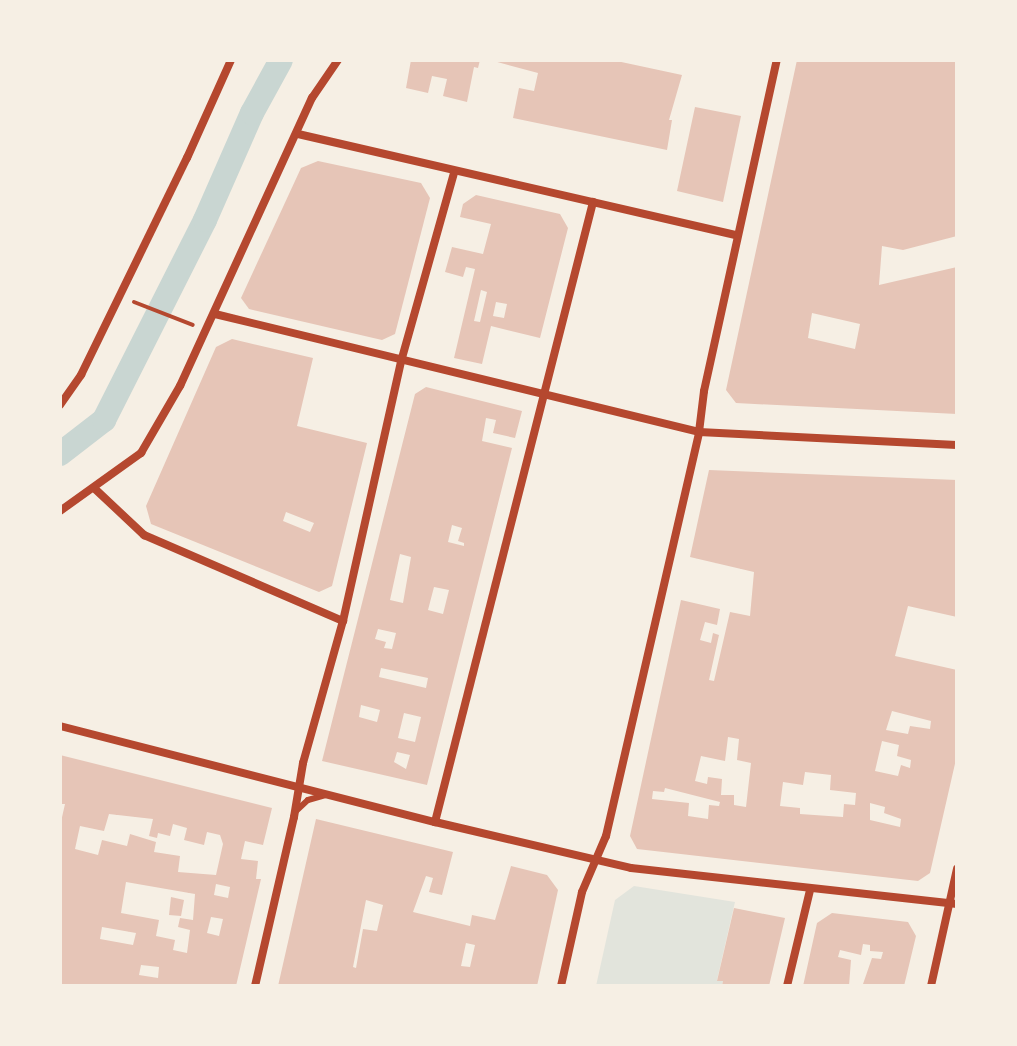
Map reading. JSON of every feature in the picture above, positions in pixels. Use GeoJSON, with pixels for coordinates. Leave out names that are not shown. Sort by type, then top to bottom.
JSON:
{"type":"FeatureCollection","features":[{"type":"Feature","properties":{"kind":"street"},"geometry":{"type":"LineString","coordinates":[[60,405],[81,375],[117,295],[187,158],[231,60]]}},
{"type":"Feature","properties":{"kind":"street"},"geometry":{"type":"LineString","coordinates":[[60,511],[141,453],[180,386],[207,331],[312,98],[338,60]]}},
{"type":"Feature","properties":{"kind":"street"},"geometry":{"type":"LineString","coordinates":[[561,986],[582,892],[606,836],[699,432],[737,235],[777,60]]}},
{"type":"Feature","properties":{"kind":"street"},"geometry":{"type":"LineString","coordinates":[[298,134],[454,173],[737,235]]}},
{"type":"Feature","properties":{"kind":"street"},"geometry":{"type":"LineString","coordinates":[[255,986],[296,811],[298,787],[343,621],[402,358],[454,173]]}},
{"type":"Feature","properties":{"kind":"street"},"geometry":{"type":"LineString","coordinates":[[435,822],[593,202]]}},
{"type":"Feature","properties":{"kind":"street"},"geometry":{"type":"LineString","coordinates":[[215,314],[699,432],[957,445]]}},
{"type":"Feature","properties":{"kind":"street"},"geometry":{"type":"LineString","coordinates":[[94,488],[144,535],[343,621]]}},
{"type":"Feature","properties":{"kind":"street"},"geometry":{"type":"LineString","coordinates":[[60,726],[435,822],[631,868],[953,904]]}},
{"type":"Feature","properties":{"kind":"street"},"geometry":{"type":"LineString","coordinates":[[931,986],[953,904],[957,869]]}},
{"type":"Feature","properties":{"kind":"street"},"geometry":{"type":"LineString","coordinates":[[787,986],[810,890]]}},
{"type":"Feature","properties":{"kind":"lane"},"geometry":{"type":"LineString","coordinates":[[296,811],[308,800],[329,795]]}},
{"type":"Feature","properties":{"kind":"path"},"geometry":{"type":"LineString","coordinates":[[117,295],[207,331]]}},
{"type":"Feature","properties":{"kind":"shaded area"},"geometry":{"type":"Polygon","coordinates":[[[634,886],[735,902],[717,980],[723,981],[722,986],[596,986],[615,900],[634,886]]]}},
{"type":"Feature","properties":{"kind":"building"},"geometry":{"type":"Polygon","coordinates":[[[411,60],[480,60],[478,68],[474,67],[467,102],[443,96],[447,79],[432,76],[428,93],[406,88],[411,60]]]}},
{"type":"Feature","properties":{"kind":"building"},"geometry":{"type":"Polygon","coordinates":[[[490,60],[612,60],[682,75],[669,120],[672,120],[667,150],[513,118],[519,88],[534,91],[538,73],[490,60]]]}},
{"type":"Feature","properties":{"kind":"building"},"geometry":{"type":"Polygon","coordinates":[[[797,60],[957,60],[957,236],[903,250],[882,246],[879,285],[957,267],[957,414],[736,403],[726,390],[797,60]],[[812,313],[808,338],[855,349],[860,324],[812,313]]]}},
{"type":"Feature","properties":{"kind":"building"},"geometry":{"type":"Polygon","coordinates":[[[695,107],[741,116],[723,202],[677,191],[695,107]]]}},
{"type":"Feature","properties":{"kind":"building"},"geometry":{"type":"Polygon","coordinates":[[[318,161],[421,183],[430,198],[395,334],[382,340],[249,309],[241,298],[301,168],[318,161]]]}},
{"type":"Feature","properties":{"kind":"building"},"geometry":{"type":"Polygon","coordinates":[[[476,195],[560,214],[568,228],[540,338],[491,326],[482,364],[454,358],[475,269],[466,267],[463,277],[445,272],[452,247],[483,254],[491,224],[460,217],[463,204],[476,195]],[[481,290],[474,321],[480,322],[487,292],[481,290]],[[496,302],[493,316],[504,318],[507,304],[496,302]]]}},
{"type":"Feature","properties":{"kind":"building"},"geometry":{"type":"Polygon","coordinates":[[[232,339],[313,358],[297,426],[367,443],[332,586],[319,592],[151,524],[146,506],[216,347],[232,339]],[[286,512],[283,521],[310,532],[314,523],[286,512]]]}},
{"type":"Feature","properties":{"kind":"building"},"geometry":{"type":"Polygon","coordinates":[[[426,387],[522,411],[515,438],[493,433],[496,420],[486,418],[482,441],[512,448],[427,785],[322,761],[415,394],[426,387]],[[452,525],[448,542],[464,546],[458,541],[462,528],[452,525]],[[400,554],[390,600],[403,603],[411,557],[400,554]],[[434,587],[428,610],[443,614],[449,590],[434,587]],[[378,629],[375,639],[386,642],[384,648],[392,649],[396,633],[378,629]],[[381,668],[379,677],[426,688],[428,678],[381,668]],[[361,705],[359,717],[377,722],[380,710],[361,705]],[[404,713],[398,738],[415,742],[421,717],[404,713]],[[397,752],[394,762],[406,769],[410,755],[397,752]]]}},
{"type":"Feature","properties":{"kind":"building"},"geometry":{"type":"Polygon","coordinates":[[[709,470],[957,480],[957,617],[908,606],[895,656],[957,670],[957,755],[930,873],[918,881],[637,849],[630,836],[681,600],[720,609],[717,625],[705,622],[700,640],[711,643],[713,633],[719,635],[709,680],[714,681],[730,612],[750,616],[754,572],[690,557],[709,470]],[[892,711],[886,730],[908,734],[910,726],[930,729],[931,721],[892,711]],[[728,737],[725,761],[701,756],[695,781],[707,784],[708,777],[722,779],[721,795],[734,795],[734,805],[746,807],[751,763],[737,760],[739,739],[728,737]],[[882,741],[875,771],[898,776],[901,765],[910,768],[911,760],[897,756],[899,745],[882,741]],[[805,772],[803,785],[783,782],[780,806],[800,808],[800,814],[843,817],[844,804],[855,805],[856,793],[830,790],[831,775],[805,772]],[[665,788],[664,792],[653,791],[652,799],[689,803],[688,816],[708,819],[709,805],[719,806],[720,802],[665,788]],[[870,803],[870,820],[900,827],[901,819],[884,813],[885,807],[870,803]]]}},
{"type":"Feature","properties":{"kind":"building"},"geometry":{"type":"Polygon","coordinates":[[[60,755],[272,808],[263,845],[245,841],[241,859],[258,861],[256,879],[261,879],[236,986],[60,986],[60,826],[65,804],[60,804],[60,755]],[[109,814],[104,831],[80,826],[75,849],[98,855],[102,840],[127,846],[130,834],[156,842],[154,852],[180,856],[178,872],[216,875],[223,844],[220,835],[207,832],[204,845],[184,840],[187,828],[173,824],[170,836],[158,833],[157,838],[149,836],[153,819],[109,814]],[[126,882],[121,913],[159,920],[156,936],[175,940],[173,950],[187,953],[190,930],[178,927],[180,918],[193,920],[195,894],[126,882]],[[216,884],[214,895],[228,898],[230,887],[216,884]],[[211,917],[207,933],[219,936],[223,919],[211,917]],[[102,927],[100,939],[133,945],[136,933],[102,927]],[[141,965],[139,975],[158,978],[159,967],[141,965]]]}},
{"type":"Feature","properties":{"kind":"building"},"geometry":{"type":"Polygon","coordinates":[[[316,819],[453,852],[442,895],[429,892],[433,878],[426,876],[413,912],[470,926],[472,915],[495,920],[511,866],[547,875],[558,890],[537,986],[278,986],[316,819]],[[366,900],[353,967],[356,968],[363,929],[377,931],[383,905],[366,900]],[[466,943],[461,966],[470,967],[475,945],[466,943]]]}},
{"type":"Feature","properties":{"kind":"building"},"geometry":{"type":"Polygon","coordinates":[[[171,897],[184,900],[181,916],[169,915],[171,897]]]}},
{"type":"Feature","properties":{"kind":"building"},"geometry":{"type":"Polygon","coordinates":[[[734,908],[785,918],[769,986],[722,986],[723,981],[717,981],[734,908]]]}},
{"type":"Feature","properties":{"kind":"building"},"geometry":{"type":"Polygon","coordinates":[[[832,913],[908,922],[916,936],[904,986],[863,984],[872,958],[881,959],[883,952],[870,951],[870,945],[863,944],[861,955],[840,950],[838,957],[851,960],[849,986],[803,986],[817,923],[832,913]]]}},
{"type":"Feature","properties":{"kind":"waterway"},"geometry":{"type":"LineString","coordinates":[[60,454],[104,420],[205,220],[252,113],[281,60]]}}]}
